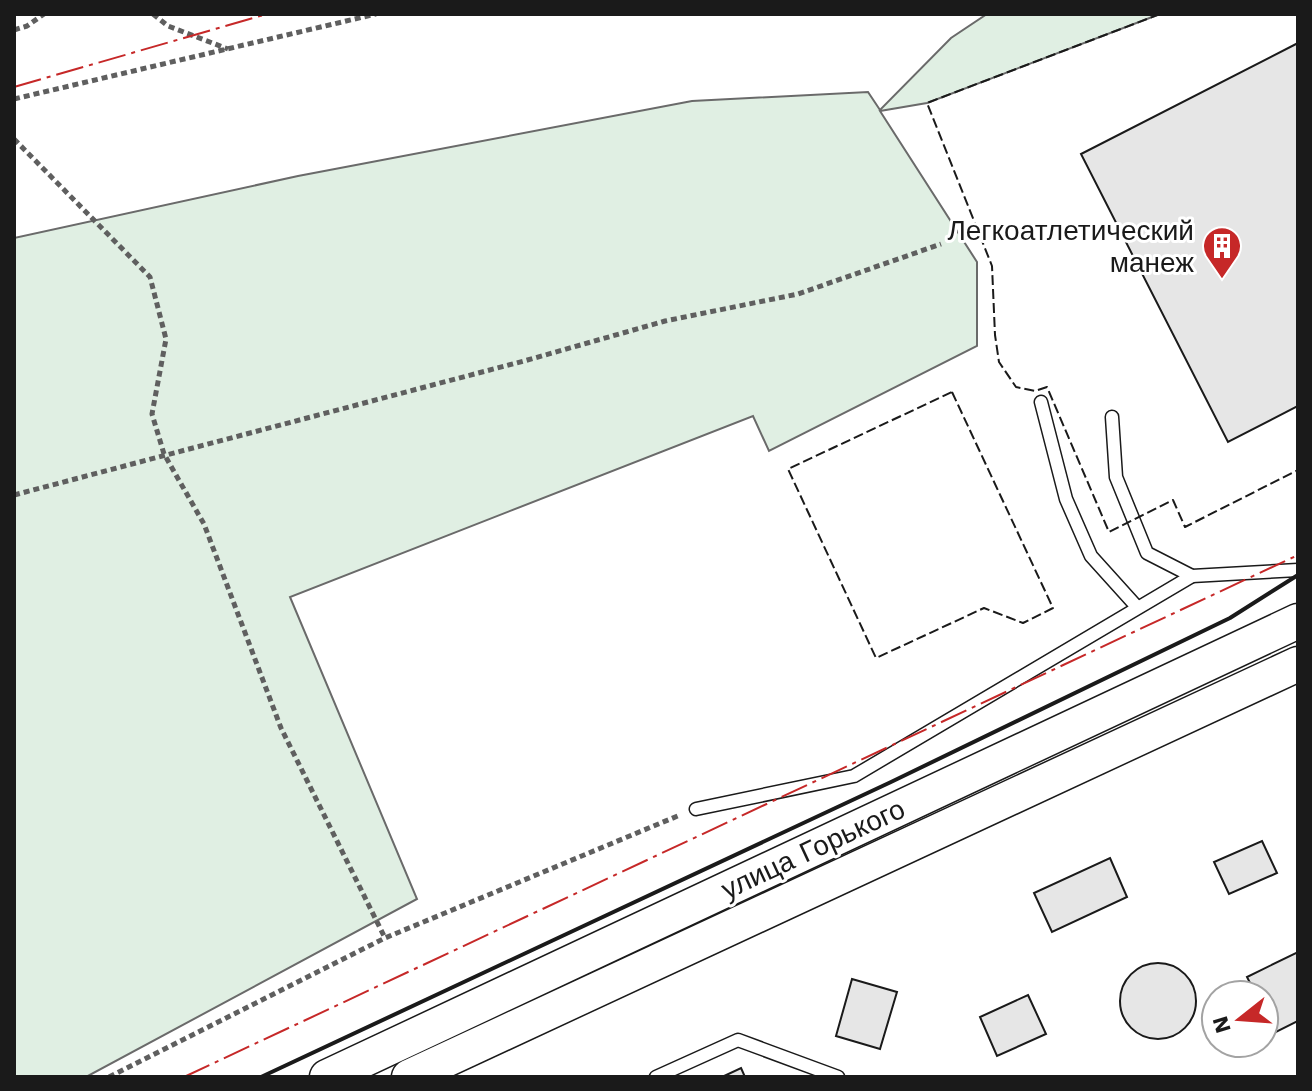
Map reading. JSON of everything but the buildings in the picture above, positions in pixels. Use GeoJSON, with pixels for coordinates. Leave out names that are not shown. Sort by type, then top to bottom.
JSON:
{"type":"FeatureCollection","features":[{"type":"Feature","properties":{"kind":"main road","name":"улица Горького"},"geometry":{"type":"LineString","coordinates":[[327,1077],[1298,621]]}},
{"type":"Feature","properties":{"kind":"main road","name":"улица Горького"},"geometry":{"type":"LineString","coordinates":[[409,1077],[1298,664]]}},
{"type":"Feature","properties":{"kind":"lane"},"geometry":{"type":"LineString","coordinates":[[1041,402],[1066,499],[1091,556],[1137,607]]}},
{"type":"Feature","properties":{"kind":"lane"},"geometry":{"type":"LineString","coordinates":[[1112,417],[1116,477],[1147,553],[1192,576]]}},
{"type":"Feature","properties":{"kind":"lane"},"geometry":{"type":"LineString","coordinates":[[696,809],[854,776],[1192,576],[1298,570]]}},
{"type":"Feature","properties":{"kind":"lane"},"geometry":{"type":"LineString","coordinates":[[656,1077],[738,1040],[838,1077]]}},
{"type":"Feature","properties":{"kind":"path"},"geometry":{"type":"LineString","coordinates":[[14,30],[27,26],[44,14]]}},
{"type":"Feature","properties":{"kind":"path"},"geometry":{"type":"LineString","coordinates":[[153,14],[168,26],[228,49]]}},
{"type":"Feature","properties":{"kind":"path"},"geometry":{"type":"LineString","coordinates":[[14,99],[376,14]]}},
{"type":"Feature","properties":{"kind":"path"},"geometry":{"type":"LineString","coordinates":[[14,139],[150,277],[166,339],[152,414],[164,454],[204,524],[281,728],[385,938]]}},
{"type":"Feature","properties":{"kind":"path"},"geometry":{"type":"LineString","coordinates":[[14,495],[665,321],[798,294],[941,244]]}},
{"type":"Feature","properties":{"kind":"path"},"geometry":{"type":"LineString","coordinates":[[109,1077],[385,938],[696,809]]}},
{"type":"Feature","properties":{"kind":"green space"},"geometry":{"type":"Polygon","coordinates":[[[987,14],[1160,14],[927,103],[880,111],[977,262],[977,346],[769,451],[753,416],[290,597],[417,899],[86,1077],[14,1077],[14,238],[298,176],[692,101],[868,92],[880,110],[951,38],[987,14]]]}},
{"type":"Feature","properties":{"kind":"fence"},"geometry":{"type":"LineString","coordinates":[[1160,14],[927,103],[992,266],[999,362],[1016,387],[1035,391],[1047,387],[1109,532],[1173,500],[1185,527],[1298,470]]}},
{"type":"Feature","properties":{"kind":"fence"},"geometry":{"type":"LineString","coordinates":[[952,392],[1053,608],[1023,623],[984,608],[876,658],[788,469],[952,392]]}},
{"type":"Feature","properties":{"kind":"wall"},"geometry":{"type":"LineString","coordinates":[[261,1077],[891,782],[1230,618],[1298,575]]}},
{"type":"Feature","properties":{"kind":"power"},"geometry":{"type":"LineString","coordinates":[[14,87],[267,14]]}},
{"type":"Feature","properties":{"kind":"power"},"geometry":{"type":"LineString","coordinates":[[184,1077],[1298,555]]}},
{"type":"Feature","properties":{"kind":"place","name":"Легкоатлетический манеж"},"geometry":{"type":"Point","coordinates":[1222,280]}}]}
